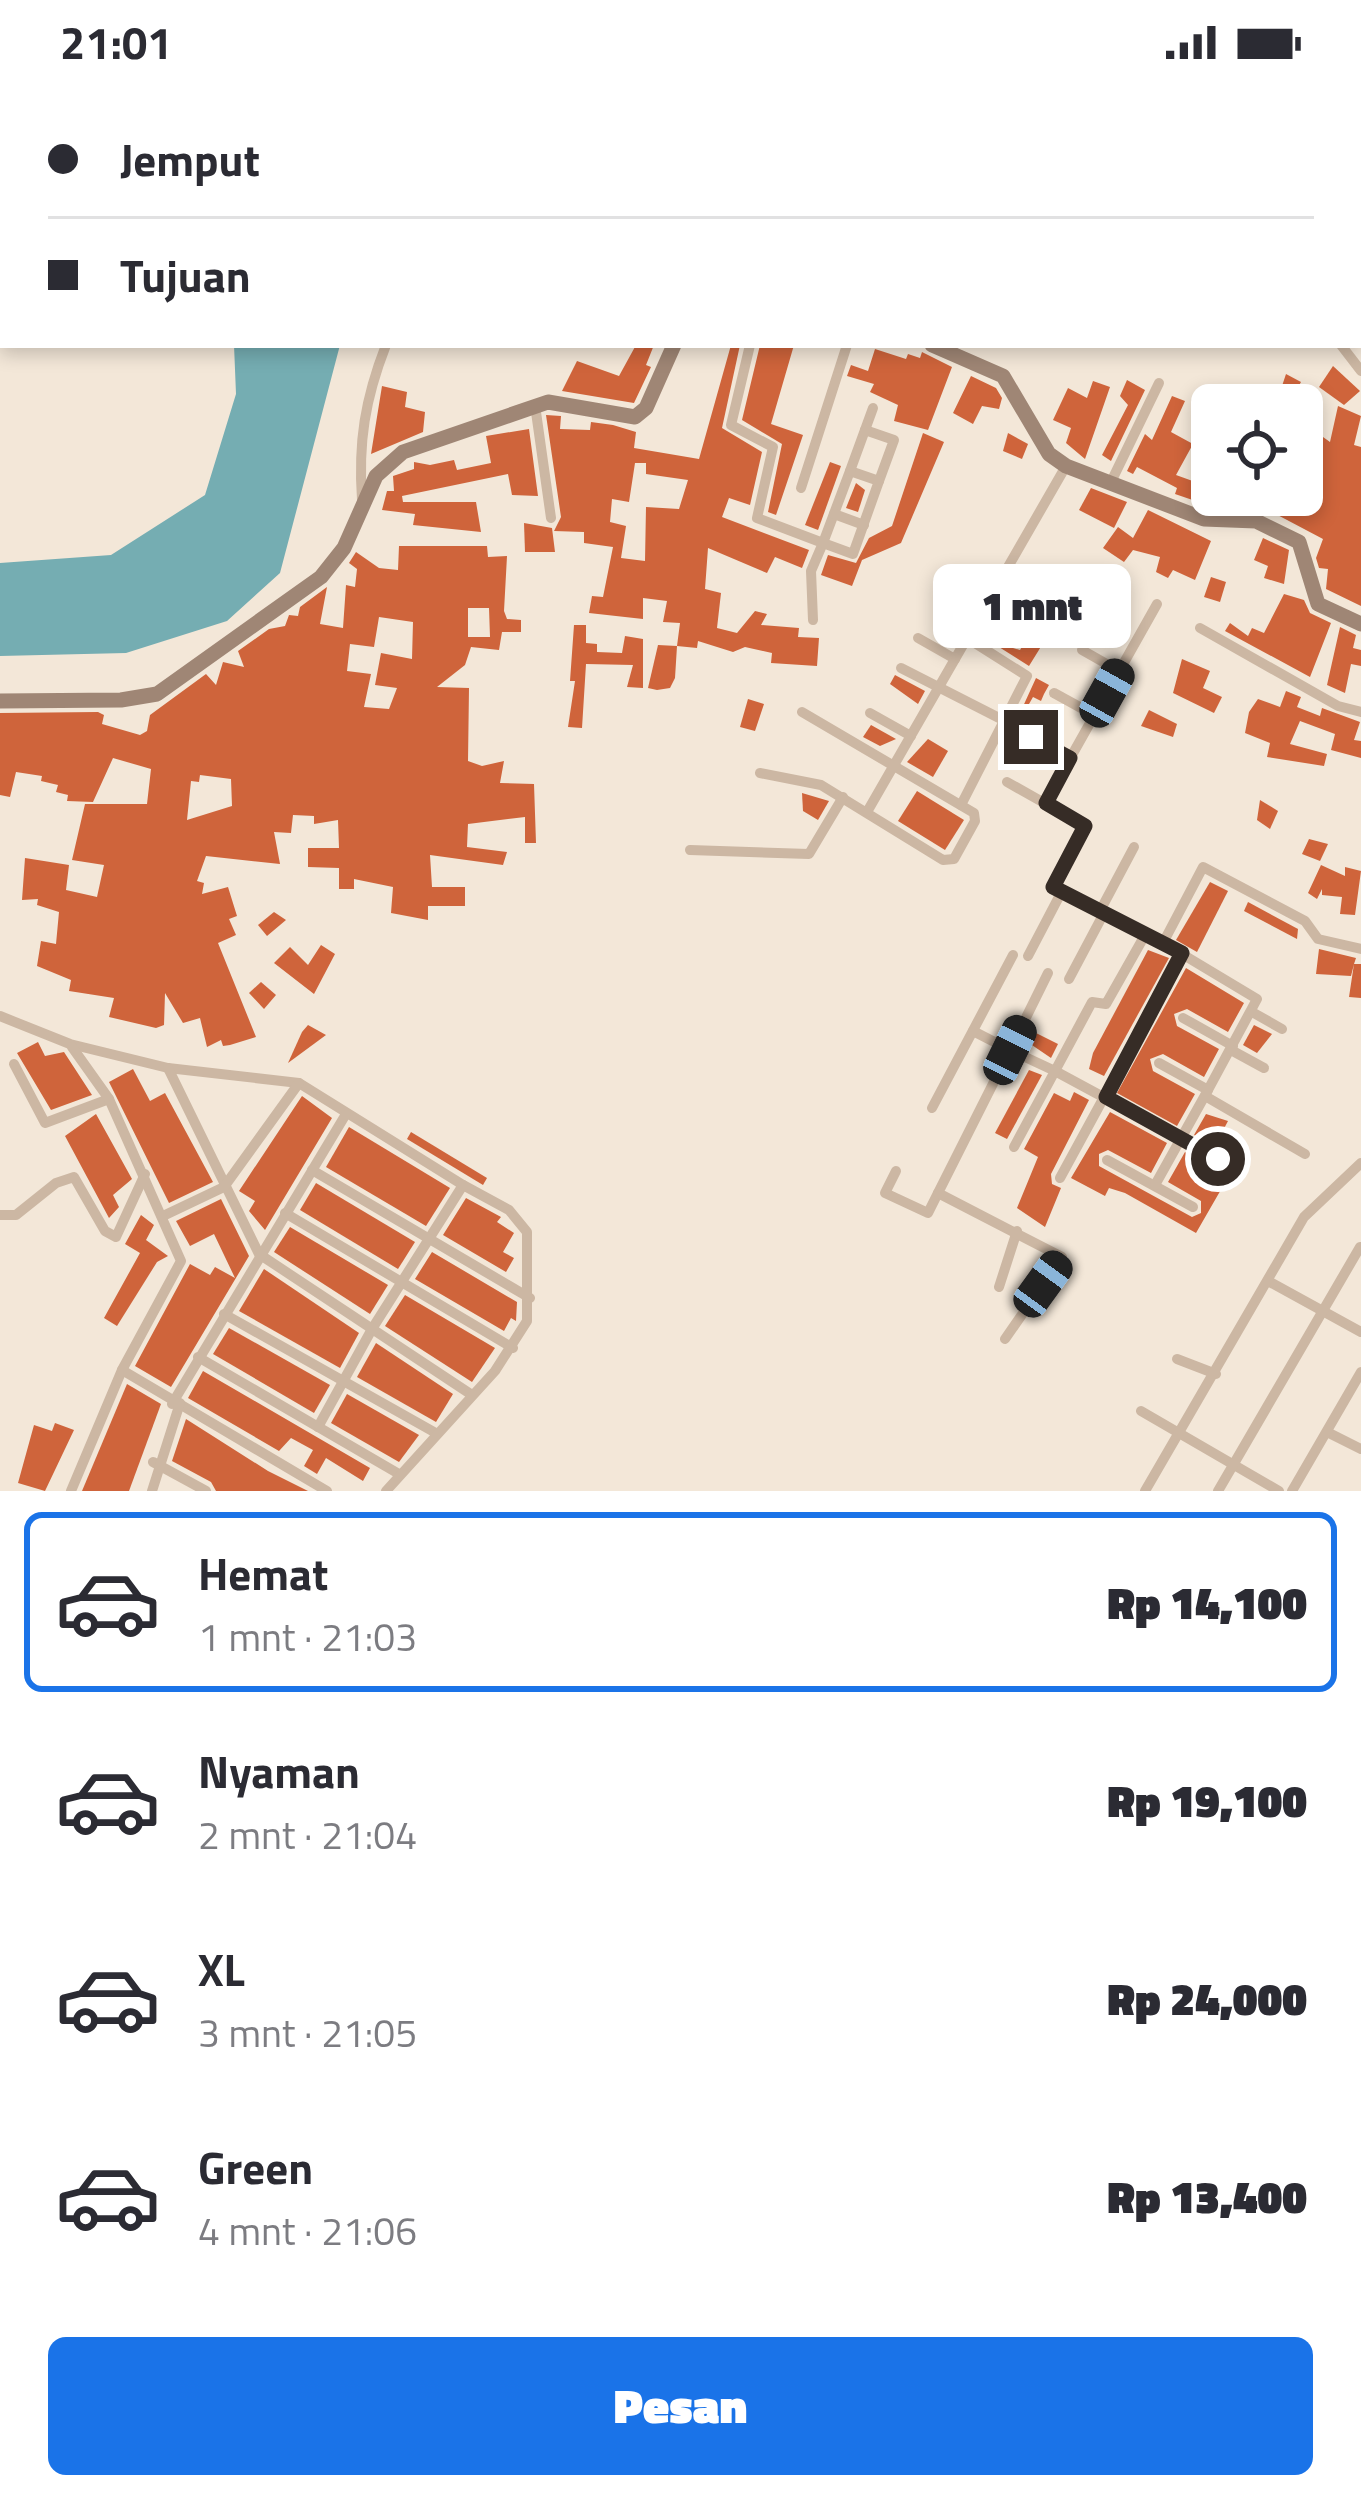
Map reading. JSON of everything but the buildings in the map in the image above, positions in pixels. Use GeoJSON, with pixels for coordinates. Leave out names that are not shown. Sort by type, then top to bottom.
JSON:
{"type":"FeatureCollection","features":[{"type":"Feature","properties":{"kind":"street"},"geometry":{"type":"LineString","coordinates":[[362,500],[358,447],[364,404],[385,348]]}},
{"type":"Feature","properties":{"kind":"street"},"geometry":{"type":"LineString","coordinates":[[0,700],[121,700],[157,694],[321,577],[344,548],[376,476],[403,452],[535,405],[564,404],[635,418],[646,408],[673,348]]}},
{"type":"Feature","properties":{"kind":"street"},"geometry":{"type":"LineString","coordinates":[[749,348],[731,422],[773,447],[757,515],[853,554],[894,440],[865,430]]}},
{"type":"Feature","properties":{"kind":"street"},"geometry":{"type":"LineString","coordinates":[[801,488],[846,348]]}},
{"type":"Feature","properties":{"kind":"street"},"geometry":{"type":"LineString","coordinates":[[939,348],[1003,376],[1049,454],[1066,466],[1204,519],[1256,521],[1299,542],[1314,599],[1322,609],[1361,624]]}},
{"type":"Feature","properties":{"kind":"street"},"geometry":{"type":"LineString","coordinates":[[1111,482],[1159,383]]}},
{"type":"Feature","properties":{"kind":"street"},"geometry":{"type":"LineString","coordinates":[[535,405],[550,518]]}},
{"type":"Feature","properties":{"kind":"street"},"geometry":{"type":"LineString","coordinates":[[813,620],[811,571],[873,408]]}},
{"type":"Feature","properties":{"kind":"street"},"geometry":{"type":"LineString","coordinates":[[867,812],[1066,466]]}},
{"type":"Feature","properties":{"kind":"street"},"geometry":{"type":"LineString","coordinates":[[850,471],[879,481]]}},
{"type":"Feature","properties":{"kind":"street"},"geometry":{"type":"LineString","coordinates":[[834,514],[863,525]]}},
{"type":"Feature","properties":{"kind":"street"},"geometry":{"type":"LineString","coordinates":[[1256,521],[1258,516]]}},
{"type":"Feature","properties":{"kind":"street"},"geometry":{"type":"LineString","coordinates":[[991,597],[1066,638]]}},
{"type":"Feature","properties":{"kind":"street"},"geometry":{"type":"LineString","coordinates":[[940,604],[975,624]]}},
{"type":"Feature","properties":{"kind":"street"},"geometry":{"type":"LineString","coordinates":[[1046,803],[1156,604]]}},
{"type":"Feature","properties":{"kind":"street"},"geometry":{"type":"LineString","coordinates":[[1200,628],[1338,706],[1361,712]]}},
{"type":"Feature","properties":{"kind":"street"},"geometry":{"type":"LineString","coordinates":[[918,638],[955,659]]}},
{"type":"Feature","properties":{"kind":"street"},"geometry":{"type":"LineString","coordinates":[[961,805],[1026,674],[967,638]]}},
{"type":"Feature","properties":{"kind":"street"},"geometry":{"type":"LineString","coordinates":[[1082,650],[1119,671]]}},
{"type":"Feature","properties":{"kind":"street"},"geometry":{"type":"LineString","coordinates":[[902,668],[1005,722]]}},
{"type":"Feature","properties":{"kind":"street"},"geometry":{"type":"LineString","coordinates":[[1054,693],[1094,715]]}},
{"type":"Feature","properties":{"kind":"street"},"geometry":{"type":"LineString","coordinates":[[760,773],[813,782],[947,861],[976,818],[895,763],[802,712]]}},
{"type":"Feature","properties":{"kind":"street"},"geometry":{"type":"LineString","coordinates":[[870,713],[910,736]]}},
{"type":"Feature","properties":{"kind":"street"},"geometry":{"type":"LineString","coordinates":[[1031,737],[1070,758]]}},
{"type":"Feature","properties":{"kind":"street"},"geometry":{"type":"LineString","coordinates":[[1007,782],[1085,826],[1053,887],[1256,996],[1252,1012],[1156,1185]]}},
{"type":"Feature","properties":{"kind":"street"},"geometry":{"type":"LineString","coordinates":[[690,850],[809,854],[843,797]]}},
{"type":"Feature","properties":{"kind":"street"},"geometry":{"type":"LineString","coordinates":[[1070,979],[1134,847]]}},
{"type":"Feature","properties":{"kind":"street"},"geometry":{"type":"LineString","coordinates":[[1163,943],[1203,866],[1305,921],[1318,939],[1361,949]]}},
{"type":"Feature","properties":{"kind":"street"},"geometry":{"type":"LineString","coordinates":[[1028,956],[1061,891]]}},
{"type":"Feature","properties":{"kind":"street"},"geometry":{"type":"LineString","coordinates":[[1014,1148],[1092,1002],[1107,1002],[1145,935]]}},
{"type":"Feature","properties":{"kind":"street"},"geometry":{"type":"LineString","coordinates":[[1060,1178],[1182,953]]}},
{"type":"Feature","properties":{"kind":"street"},"geometry":{"type":"LineString","coordinates":[[932,1108],[1013,955]]}},
{"type":"Feature","properties":{"kind":"street"},"geometry":{"type":"LineString","coordinates":[[896,1171],[885,1193],[928,1213],[1048,973]]}},
{"type":"Feature","properties":{"kind":"street"},"geometry":{"type":"LineString","coordinates":[[1252,1012],[1282,1029]]}},
{"type":"Feature","properties":{"kind":"street"},"geometry":{"type":"LineString","coordinates":[[0,1016],[70,1044],[168,1069],[299,1084],[509,1210],[526,1232],[530,1298],[513,1348],[386,1491]]}},
{"type":"Feature","properties":{"kind":"street"},"geometry":{"type":"LineString","coordinates":[[1183,1018],[1264,1068]]}},
{"type":"Feature","properties":{"kind":"street"},"geometry":{"type":"LineString","coordinates":[[973,1031],[1218,1159]]}},
{"type":"Feature","properties":{"kind":"street"},"geometry":{"type":"LineString","coordinates":[[70,1044],[109,1100],[180,1251],[180,1269],[122,1370],[71,1491]]}},
{"type":"Feature","properties":{"kind":"street"},"geometry":{"type":"LineString","coordinates":[[1159,1063],[1305,1154]]}},
{"type":"Feature","properties":{"kind":"street"},"geometry":{"type":"LineString","coordinates":[[14,1064],[45,1123],[109,1100]]}},
{"type":"Feature","properties":{"kind":"street"},"geometry":{"type":"LineString","coordinates":[[168,1069],[259,1254],[472,1395]]}},
{"type":"Feature","properties":{"kind":"street"},"geometry":{"type":"LineString","coordinates":[[164,1216],[224,1187],[299,1084]]}},
{"type":"Feature","properties":{"kind":"street"},"geometry":{"type":"LineString","coordinates":[[152,1491],[178,1403],[198,1357],[346,1114]]}},
{"type":"Feature","properties":{"kind":"street"},"geometry":{"type":"LineString","coordinates":[[1107,1160],[1193,1207]]}},
{"type":"Feature","properties":{"kind":"street"},"geometry":{"type":"LineString","coordinates":[[1145,1491],[1304,1217],[1361,1163]]}},
{"type":"Feature","properties":{"kind":"street"},"geometry":{"type":"LineString","coordinates":[[312,1169],[530,1298]]}},
{"type":"Feature","properties":{"kind":"street"},"geometry":{"type":"LineString","coordinates":[[0,1214],[16,1215],[56,1183],[74,1177],[105,1231],[116,1237],[145,1174]]}},
{"type":"Feature","properties":{"kind":"street"},"geometry":{"type":"LineString","coordinates":[[318,1427],[372,1329],[464,1185]]}},
{"type":"Feature","properties":{"kind":"street"},"geometry":{"type":"LineString","coordinates":[[938,1193],[1063,1257],[1005,1339]]}},
{"type":"Feature","properties":{"kind":"street"},"geometry":{"type":"LineString","coordinates":[[285,1213],[513,1348]]}},
{"type":"Feature","properties":{"kind":"street"},"geometry":{"type":"LineString","coordinates":[[999,1288],[1017,1231]]}},
{"type":"Feature","properties":{"kind":"street"},"geometry":{"type":"LineString","coordinates":[[1218,1491],[1360,1247]]}},
{"type":"Feature","properties":{"kind":"street"},"geometry":{"type":"LineString","coordinates":[[1268,1281],[1361,1332]]}},
{"type":"Feature","properties":{"kind":"street"},"geometry":{"type":"LineString","coordinates":[[224,1313],[434,1432]]}},
{"type":"Feature","properties":{"kind":"street"},"geometry":{"type":"LineString","coordinates":[[198,1357],[399,1474]]}},
{"type":"Feature","properties":{"kind":"street"},"geometry":{"type":"LineString","coordinates":[[1177,1359],[1216,1374]]}},
{"type":"Feature","properties":{"kind":"street"},"geometry":{"type":"LineString","coordinates":[[122,1370],[328,1491]]}},
{"type":"Feature","properties":{"kind":"street"},"geometry":{"type":"LineString","coordinates":[[1292,1491],[1361,1372]]}},
{"type":"Feature","properties":{"kind":"street"},"geometry":{"type":"LineString","coordinates":[[1141,1411],[1279,1491]]}},
{"type":"Feature","properties":{"kind":"street"},"geometry":{"type":"LineString","coordinates":[[1327,1432],[1361,1449]]}},
{"type":"Feature","properties":{"kind":"street"},"geometry":{"type":"LineString","coordinates":[[157,1465],[206,1491]]}},
{"type":"Feature","properties":{"kind":"water"},"geometry":{"type":"Polygon","coordinates":[[[234,348],[339,348],[280,573],[227,621],[126,653],[0,656],[0,563],[111,555],[205,495],[236,394],[234,348]]]}},
{"type":"Feature","properties":{"kind":"route"},"geometry":{"type":"LineString","coordinates":[[1031,737],[1070,758],[1046,803],[1085,826],[1053,887],[1182,953],[1106,1097],[1218,1159]]}}]}
